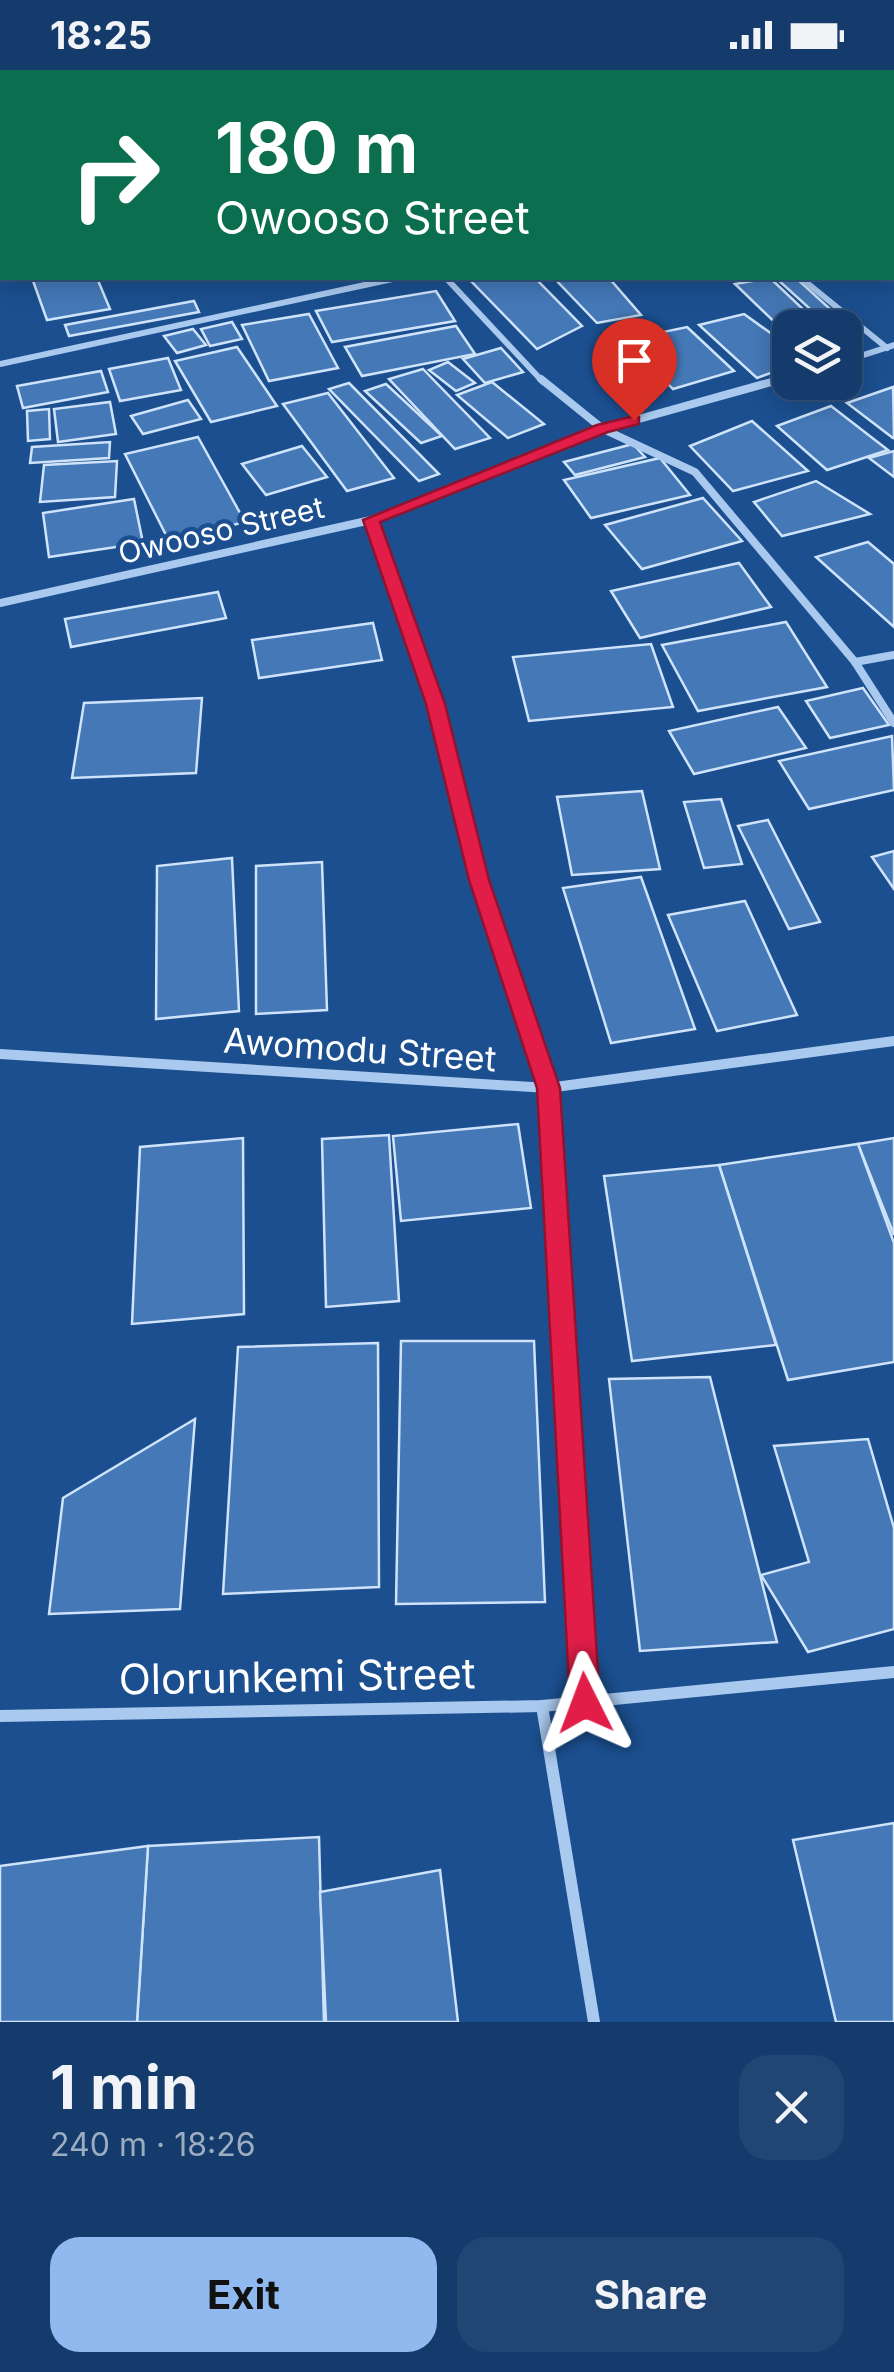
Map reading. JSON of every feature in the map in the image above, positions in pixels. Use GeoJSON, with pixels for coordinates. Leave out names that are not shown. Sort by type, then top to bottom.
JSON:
{"type":"FeatureCollection","features":[{"type":"Feature","properties":{"kind":"street"},"geometry":{"type":"LineString","coordinates":[[0,364],[388,280]]}},
{"type":"Feature","properties":{"kind":"street"},"geometry":{"type":"LineString","coordinates":[[448,280],[544,383],[603,428],[695,472],[855,662],[894,723]]}},
{"type":"Feature","properties":{"kind":"street"},"geometry":{"type":"LineString","coordinates":[[804,280],[891,347]]}},
{"type":"Feature","properties":{"kind":"street"},"geometry":{"type":"LineString","coordinates":[[862,356],[891,347]]}},
{"type":"Feature","properties":{"kind":"street","name":"Owooso Street"},"geometry":{"type":"LineString","coordinates":[[0,602],[371,520],[603,428],[772,382]]}},
{"type":"Feature","properties":{"kind":"street"},"geometry":{"type":"LineString","coordinates":[[371,520],[436,704],[479,880],[548,1088],[585,1703]]}},
{"type":"Feature","properties":{"kind":"street"},"geometry":{"type":"LineString","coordinates":[[855,662],[894,655]]}},
{"type":"Feature","properties":{"kind":"street","name":"Awomodu Street"},"geometry":{"type":"LineString","coordinates":[[0,1054],[548,1088],[894,1040]]}},
{"type":"Feature","properties":{"kind":"street","name":"Olorunkemi Street"},"geometry":{"type":"LineString","coordinates":[[0,1716],[542,1706],[894,1672]]}},
{"type":"Feature","properties":{"kind":"street"},"geometry":{"type":"LineString","coordinates":[[542,1706],[594,2022]]}},
{"type":"Feature","properties":{"kind":"building"},"geometry":{"type":"Polygon","coordinates":[[[33,280],[98,280],[110,309],[47,320],[33,280]]]}},
{"type":"Feature","properties":{"kind":"building"},"geometry":{"type":"Polygon","coordinates":[[[470,280],[537,280],[582,326],[537,349],[470,280]]]}},
{"type":"Feature","properties":{"kind":"building"},"geometry":{"type":"Polygon","coordinates":[[[556,280],[611,280],[641,315],[597,323],[556,280]]]}},
{"type":"Feature","properties":{"kind":"building"},"geometry":{"type":"Polygon","coordinates":[[[772,280],[804,310],[772,310],[772,320],[735,284],[772,280]]]}},
{"type":"Feature","properties":{"kind":"building"},"geometry":{"type":"Polygon","coordinates":[[[778,280],[798,280],[831,310],[811,310],[778,280]]]}},
{"type":"Feature","properties":{"kind":"building"},"geometry":{"type":"Polygon","coordinates":[[[436,291],[455,321],[332,342],[316,311],[436,291]]]}},
{"type":"Feature","properties":{"kind":"building"},"geometry":{"type":"Polygon","coordinates":[[[194,301],[199,312],[69,336],[65,325],[194,301]]]}},
{"type":"Feature","properties":{"kind":"building"},"geometry":{"type":"Polygon","coordinates":[[[309,314],[338,368],[269,381],[242,325],[309,314]]]}},
{"type":"Feature","properties":{"kind":"building"},"geometry":{"type":"Polygon","coordinates":[[[744,314],[772,334],[772,373],[757,378],[699,325],[744,314]]]}},
{"type":"Feature","properties":{"kind":"building"},"geometry":{"type":"Polygon","coordinates":[[[232,322],[242,339],[210,346],[201,329],[232,322]]]}},
{"type":"Feature","properties":{"kind":"building"},"geometry":{"type":"Polygon","coordinates":[[[456,326],[475,354],[362,376],[345,347],[456,326]]]}},
{"type":"Feature","properties":{"kind":"building"},"geometry":{"type":"Polygon","coordinates":[[[687,327],[734,371],[673,389],[625,340],[687,327]]]}},
{"type":"Feature","properties":{"kind":"building"},"geometry":{"type":"Polygon","coordinates":[[[193,329],[206,345],[177,353],[164,336],[193,329]]]}},
{"type":"Feature","properties":{"kind":"building"},"geometry":{"type":"Polygon","coordinates":[[[237,347],[277,406],[211,422],[175,361],[237,347]]]}},
{"type":"Feature","properties":{"kind":"building"},"geometry":{"type":"Polygon","coordinates":[[[501,348],[523,372],[485,383],[463,359],[501,348]]]}},
{"type":"Feature","properties":{"kind":"building"},"geometry":{"type":"Polygon","coordinates":[[[168,358],[181,390],[120,401],[109,369],[168,358]]]}},
{"type":"Feature","properties":{"kind":"building"},"geometry":{"type":"Polygon","coordinates":[[[448,362],[475,383],[456,391],[429,370],[448,362]]]}},
{"type":"Feature","properties":{"kind":"building"},"geometry":{"type":"Polygon","coordinates":[[[423,369],[490,438],[455,449],[389,379],[423,369]]]}},
{"type":"Feature","properties":{"kind":"building"},"geometry":{"type":"Polygon","coordinates":[[[101,371],[108,392],[23,408],[17,386],[101,371]]]}},
{"type":"Feature","properties":{"kind":"building"},"geometry":{"type":"Polygon","coordinates":[[[492,382],[544,424],[508,438],[457,395],[492,382]]]}},
{"type":"Feature","properties":{"kind":"building"},"geometry":{"type":"Polygon","coordinates":[[[349,383],[439,474],[419,481],[329,389],[349,383]]]}},
{"type":"Feature","properties":{"kind":"building"},"geometry":{"type":"Polygon","coordinates":[[[386,384],[442,436],[421,443],[365,391],[386,384]]]}},
{"type":"Feature","properties":{"kind":"building"},"geometry":{"type":"Polygon","coordinates":[[[893,387],[893,438],[847,403],[893,387]]]}},
{"type":"Feature","properties":{"kind":"building"},"geometry":{"type":"Polygon","coordinates":[[[328,393],[394,478],[347,491],[283,404],[328,393]]]}},
{"type":"Feature","properties":{"kind":"building"},"geometry":{"type":"Polygon","coordinates":[[[188,400],[201,419],[143,434],[131,416],[188,400]]]}},
{"type":"Feature","properties":{"kind":"building"},"geometry":{"type":"Polygon","coordinates":[[[110,402],[116,434],[58,442],[54,409],[110,402]]]}},
{"type":"Feature","properties":{"kind":"building"},"geometry":{"type":"Polygon","coordinates":[[[831,406],[888,450],[827,470],[777,426],[831,406]]]}},
{"type":"Feature","properties":{"kind":"building"},"geometry":{"type":"Polygon","coordinates":[[[49,409],[50,439],[28,441],[27,411],[49,409]]]}},
{"type":"Feature","properties":{"kind":"building"},"geometry":{"type":"Polygon","coordinates":[[[752,421],[808,471],[733,491],[690,446],[752,421]]]}},
{"type":"Feature","properties":{"kind":"building"},"geometry":{"type":"Polygon","coordinates":[[[198,437],[245,522],[169,541],[125,454],[198,437]]]}},
{"type":"Feature","properties":{"kind":"building"},"geometry":{"type":"Polygon","coordinates":[[[110,442],[109,458],[30,463],[32,447],[110,442]]]}},
{"type":"Feature","properties":{"kind":"building"},"geometry":{"type":"Polygon","coordinates":[[[633,444],[645,457],[575,475],[564,462],[633,444]]]}},
{"type":"Feature","properties":{"kind":"building"},"geometry":{"type":"Polygon","coordinates":[[[302,446],[327,477],[266,495],[242,464],[302,446]]]}},
{"type":"Feature","properties":{"kind":"building"},"geometry":{"type":"Polygon","coordinates":[[[894,451],[894,477],[869,458],[894,451]]]}},
{"type":"Feature","properties":{"kind":"building"},"geometry":{"type":"Polygon","coordinates":[[[660,458],[690,495],[591,518],[564,480],[660,458]]]}},
{"type":"Feature","properties":{"kind":"building"},"geometry":{"type":"Polygon","coordinates":[[[117,461],[115,497],[40,502],[44,465],[117,461]]]}},
{"type":"Feature","properties":{"kind":"building"},"geometry":{"type":"Polygon","coordinates":[[[816,481],[870,514],[782,536],[754,502],[816,481]]]}},
{"type":"Feature","properties":{"kind":"building"},"geometry":{"type":"Polygon","coordinates":[[[703,498],[742,541],[642,569],[605,525],[703,498]]]}},
{"type":"Feature","properties":{"kind":"building"},"geometry":{"type":"Polygon","coordinates":[[[134,499],[143,543],[49,557],[43,513],[134,499]]]}},
{"type":"Feature","properties":{"kind":"building"},"geometry":{"type":"Polygon","coordinates":[[[868,542],[894,564],[894,627],[816,557],[868,542]]]}},
{"type":"Feature","properties":{"kind":"building"},"geometry":{"type":"Polygon","coordinates":[[[739,563],[771,607],[640,638],[611,591],[739,563]]]}},
{"type":"Feature","properties":{"kind":"building"},"geometry":{"type":"Polygon","coordinates":[[[218,592],[226,618],[71,647],[65,619],[218,592]]]}},
{"type":"Feature","properties":{"kind":"building"},"geometry":{"type":"Polygon","coordinates":[[[786,622],[827,687],[698,711],[662,645],[786,622]]]}},
{"type":"Feature","properties":{"kind":"building"},"geometry":{"type":"Polygon","coordinates":[[[373,623],[382,660],[259,678],[252,640],[373,623]]]}},
{"type":"Feature","properties":{"kind":"building"},"geometry":{"type":"Polygon","coordinates":[[[651,644],[673,707],[529,721],[513,657],[651,644]]]}},
{"type":"Feature","properties":{"kind":"building"},"geometry":{"type":"Polygon","coordinates":[[[863,688],[889,725],[830,738],[806,701],[863,688]]]}},
{"type":"Feature","properties":{"kind":"building"},"geometry":{"type":"Polygon","coordinates":[[[202,698],[196,773],[72,778],[84,703],[202,698]]]}},
{"type":"Feature","properties":{"kind":"building"},"geometry":{"type":"Polygon","coordinates":[[[778,707],[806,748],[694,774],[669,731],[778,707]]]}},
{"type":"Feature","properties":{"kind":"building"},"geometry":{"type":"Polygon","coordinates":[[[892,736],[894,790],[809,809],[779,761],[892,736]]]}},
{"type":"Feature","properties":{"kind":"building"},"geometry":{"type":"Polygon","coordinates":[[[642,791],[660,869],[572,875],[557,797],[642,791]]]}},
{"type":"Feature","properties":{"kind":"building"},"geometry":{"type":"Polygon","coordinates":[[[721,799],[742,864],[704,868],[684,802],[721,799]]]}},
{"type":"Feature","properties":{"kind":"building"},"geometry":{"type":"Polygon","coordinates":[[[768,820],[820,922],[789,929],[738,826],[768,820]]]}},
{"type":"Feature","properties":{"kind":"building"},"geometry":{"type":"Polygon","coordinates":[[[894,851],[894,889],[872,857],[894,851]]]}},
{"type":"Feature","properties":{"kind":"building"},"geometry":{"type":"Polygon","coordinates":[[[232,858],[239,1011],[156,1019],[157,866],[232,858]]]}},
{"type":"Feature","properties":{"kind":"building"},"geometry":{"type":"Polygon","coordinates":[[[322,862],[327,1010],[256,1014],[256,866],[322,862]]]}},
{"type":"Feature","properties":{"kind":"building"},"geometry":{"type":"Polygon","coordinates":[[[641,877],[695,1029],[611,1043],[563,888],[641,877]]]}},
{"type":"Feature","properties":{"kind":"building"},"geometry":{"type":"Polygon","coordinates":[[[745,901],[797,1015],[717,1031],[668,915],[745,901]]]}},
{"type":"Feature","properties":{"kind":"building"},"geometry":{"type":"Polygon","coordinates":[[[518,1124],[531,1208],[401,1221],[393,1136],[518,1124]]]}},
{"type":"Feature","properties":{"kind":"building"},"geometry":{"type":"Polygon","coordinates":[[[389,1135],[399,1301],[326,1307],[322,1139],[389,1135]]]}},
{"type":"Feature","properties":{"kind":"building"},"geometry":{"type":"Polygon","coordinates":[[[243,1138],[244,1314],[132,1324],[140,1147],[243,1138]]]}},
{"type":"Feature","properties":{"kind":"building"},"geometry":{"type":"Polygon","coordinates":[[[894,1138],[894,1235],[858,1144],[894,1138]]]}},
{"type":"Feature","properties":{"kind":"building"},"geometry":{"type":"Polygon","coordinates":[[[858,1144],[894,1243],[894,1362],[788,1380],[719,1165],[858,1144]]]}},
{"type":"Feature","properties":{"kind":"building"},"geometry":{"type":"Polygon","coordinates":[[[719,1165],[776,1345],[632,1361],[604,1176],[719,1165]]]}},
{"type":"Feature","properties":{"kind":"building"},"geometry":{"type":"Polygon","coordinates":[[[401,1341],[534,1341],[545,1602],[396,1604],[401,1341]]]}},
{"type":"Feature","properties":{"kind":"building"},"geometry":{"type":"Polygon","coordinates":[[[378,1343],[379,1587],[223,1594],[238,1347],[378,1343]]]}},
{"type":"Feature","properties":{"kind":"building"},"geometry":{"type":"Polygon","coordinates":[[[710,1377],[777,1642],[640,1651],[609,1379],[710,1377]]]}},
{"type":"Feature","properties":{"kind":"building"},"geometry":{"type":"Polygon","coordinates":[[[195,1419],[180,1609],[49,1614],[63,1498],[195,1419]]]}},
{"type":"Feature","properties":{"kind":"building"},"geometry":{"type":"Polygon","coordinates":[[[868,1439],[894,1528],[894,1629],[808,1652],[761,1575],[809,1562],[774,1446],[868,1439]]]}},
{"type":"Feature","properties":{"kind":"building"},"geometry":{"type":"Polygon","coordinates":[[[894,1823],[894,2022],[836,2022],[793,1840],[894,1823]]]}},
{"type":"Feature","properties":{"kind":"building"},"geometry":{"type":"Polygon","coordinates":[[[319,1837],[324,2022],[137,2022],[148,1846],[319,1837]]]}},
{"type":"Feature","properties":{"kind":"building"},"geometry":{"type":"Polygon","coordinates":[[[148,1846],[137,2022],[0,2022],[0,1866],[148,1846]]]}},
{"type":"Feature","properties":{"kind":"building"},"geometry":{"type":"Polygon","coordinates":[[[440,1870],[458,2022],[326,2022],[320,1892],[440,1870]]]}},
{"type":"Feature","properties":{"kind":"route"},"geometry":{"type":"LineString","coordinates":[[585,1703],[548,1088],[479,880],[436,704],[371,520],[603,428],[634,420]]}}]}
